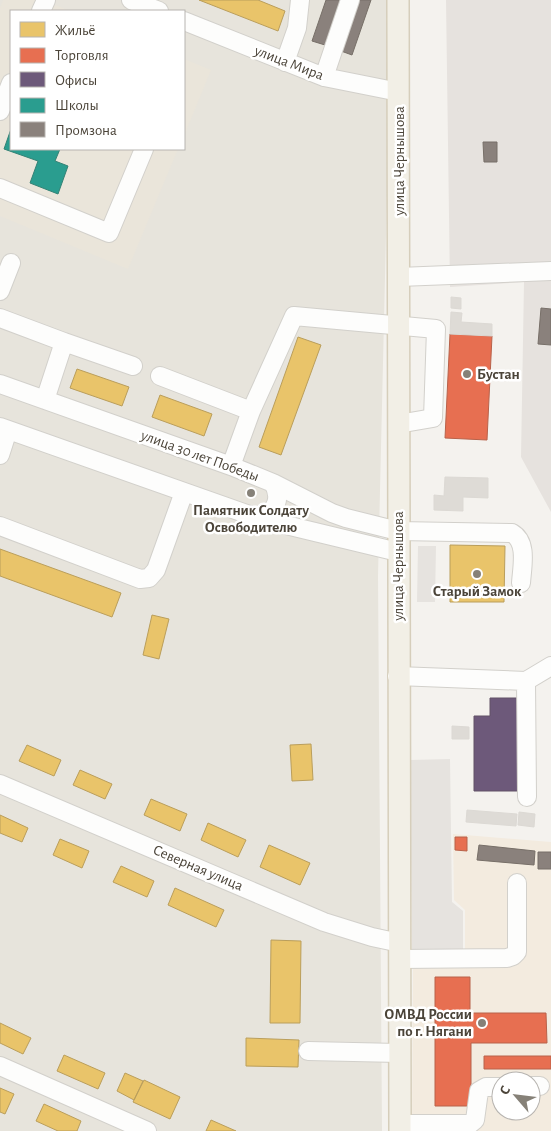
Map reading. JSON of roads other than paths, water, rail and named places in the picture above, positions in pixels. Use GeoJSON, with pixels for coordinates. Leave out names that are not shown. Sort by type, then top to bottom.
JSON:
{"type":"FeatureCollection","features":[{"type":"Feature","properties":{"kind":"main road","name":"улица Чернышова"},"geometry":{"type":"LineString","coordinates":[[398,0],[397,676],[400,1128]]}},
{"type":"Feature","properties":{"kind":"street"},"geometry":{"type":"LineString","coordinates":[[286,62],[297,28],[300,0]]}},
{"type":"Feature","properties":{"kind":"street"},"geometry":{"type":"LineString","coordinates":[[324,77],[350,0]]}},
{"type":"Feature","properties":{"kind":"street"},"geometry":{"type":"LineString","coordinates":[[136,1],[157,10]]}},
{"type":"Feature","properties":{"kind":"street","name":"улица Мира"},"geometry":{"type":"LineString","coordinates":[[185,21],[324,77],[399,92]]}},
{"type":"Feature","properties":{"kind":"street"},"geometry":{"type":"LineString","coordinates":[[0,111],[10,86]]}},
{"type":"Feature","properties":{"kind":"street"},"geometry":{"type":"LineString","coordinates":[[0,188],[109,233],[144,150]]}},
{"type":"Feature","properties":{"kind":"street"},"geometry":{"type":"LineString","coordinates":[[0,291],[11,264]]}},
{"type":"Feature","properties":{"kind":"street"},"geometry":{"type":"LineString","coordinates":[[398,277],[551,271]]}},
{"type":"Feature","properties":{"kind":"street"},"geometry":{"type":"LineString","coordinates":[[231,466],[251,410],[294,316],[436,329],[433,418],[398,424]]}},
{"type":"Feature","properties":{"kind":"street"},"geometry":{"type":"LineString","coordinates":[[0,318],[133,366]]}},
{"type":"Feature","properties":{"kind":"street"},"geometry":{"type":"LineString","coordinates":[[44,400],[64,342]]}},
{"type":"Feature","properties":{"kind":"street"},"geometry":{"type":"LineString","coordinates":[[160,376],[251,410]]}},
{"type":"Feature","properties":{"kind":"street","name":"улица 30 лет Победы"},"geometry":{"type":"LineString","coordinates":[[0,384],[231,466],[273,483],[332,513],[398,541]]}},
{"type":"Feature","properties":{"kind":"street"},"geometry":{"type":"LineString","coordinates":[[0,455],[4,429],[261,519],[398,541],[512,533],[518,537],[522,544],[521,583]]}},
{"type":"Feature","properties":{"kind":"street"},"geometry":{"type":"LineString","coordinates":[[261,519],[270,514],[277,503],[278,492],[273,483]]}},
{"type":"Feature","properties":{"kind":"street"},"geometry":{"type":"LineString","coordinates":[[0,526],[140,579],[150,578],[156,570],[184,492]]}},
{"type":"Feature","properties":{"kind":"street"},"geometry":{"type":"LineString","coordinates":[[397,676],[526,681],[551,666]]}},
{"type":"Feature","properties":{"kind":"street"},"geometry":{"type":"LineString","coordinates":[[526,681],[527,797]]}},
{"type":"Feature","properties":{"kind":"street","name":"Северная улица"},"geometry":{"type":"LineString","coordinates":[[0,784],[324,922],[372,938],[400,951],[507,958],[514,956],[517,952],[517,883]]}},
{"type":"Feature","properties":{"kind":"street"},"geometry":{"type":"LineString","coordinates":[[308,1052],[399,1053]]}},
{"type":"Feature","properties":{"kind":"street"},"geometry":{"type":"LineString","coordinates":[[0,1066],[147,1131]]}},
{"type":"Feature","properties":{"kind":"street"},"geometry":{"type":"LineString","coordinates":[[400,1128],[470,1124],[475,1120],[479,1091],[486,1087],[491,1087]]}},
{"type":"Feature","properties":{"kind":"place","name":"Бустан"},"geometry":{"type":"Point","coordinates":[467,374]}},
{"type":"Feature","properties":{"kind":"place","name":"Памятник Солдату Освободителю"},"geometry":{"type":"Point","coordinates":[251,493]}},
{"type":"Feature","properties":{"kind":"place","name":"Старый Замок"},"geometry":{"type":"Point","coordinates":[477,574]}},
{"type":"Feature","properties":{"kind":"place","name":"ОМВД России по г. Нягани"},"geometry":{"type":"Point","coordinates":[482,1023]}}]}
